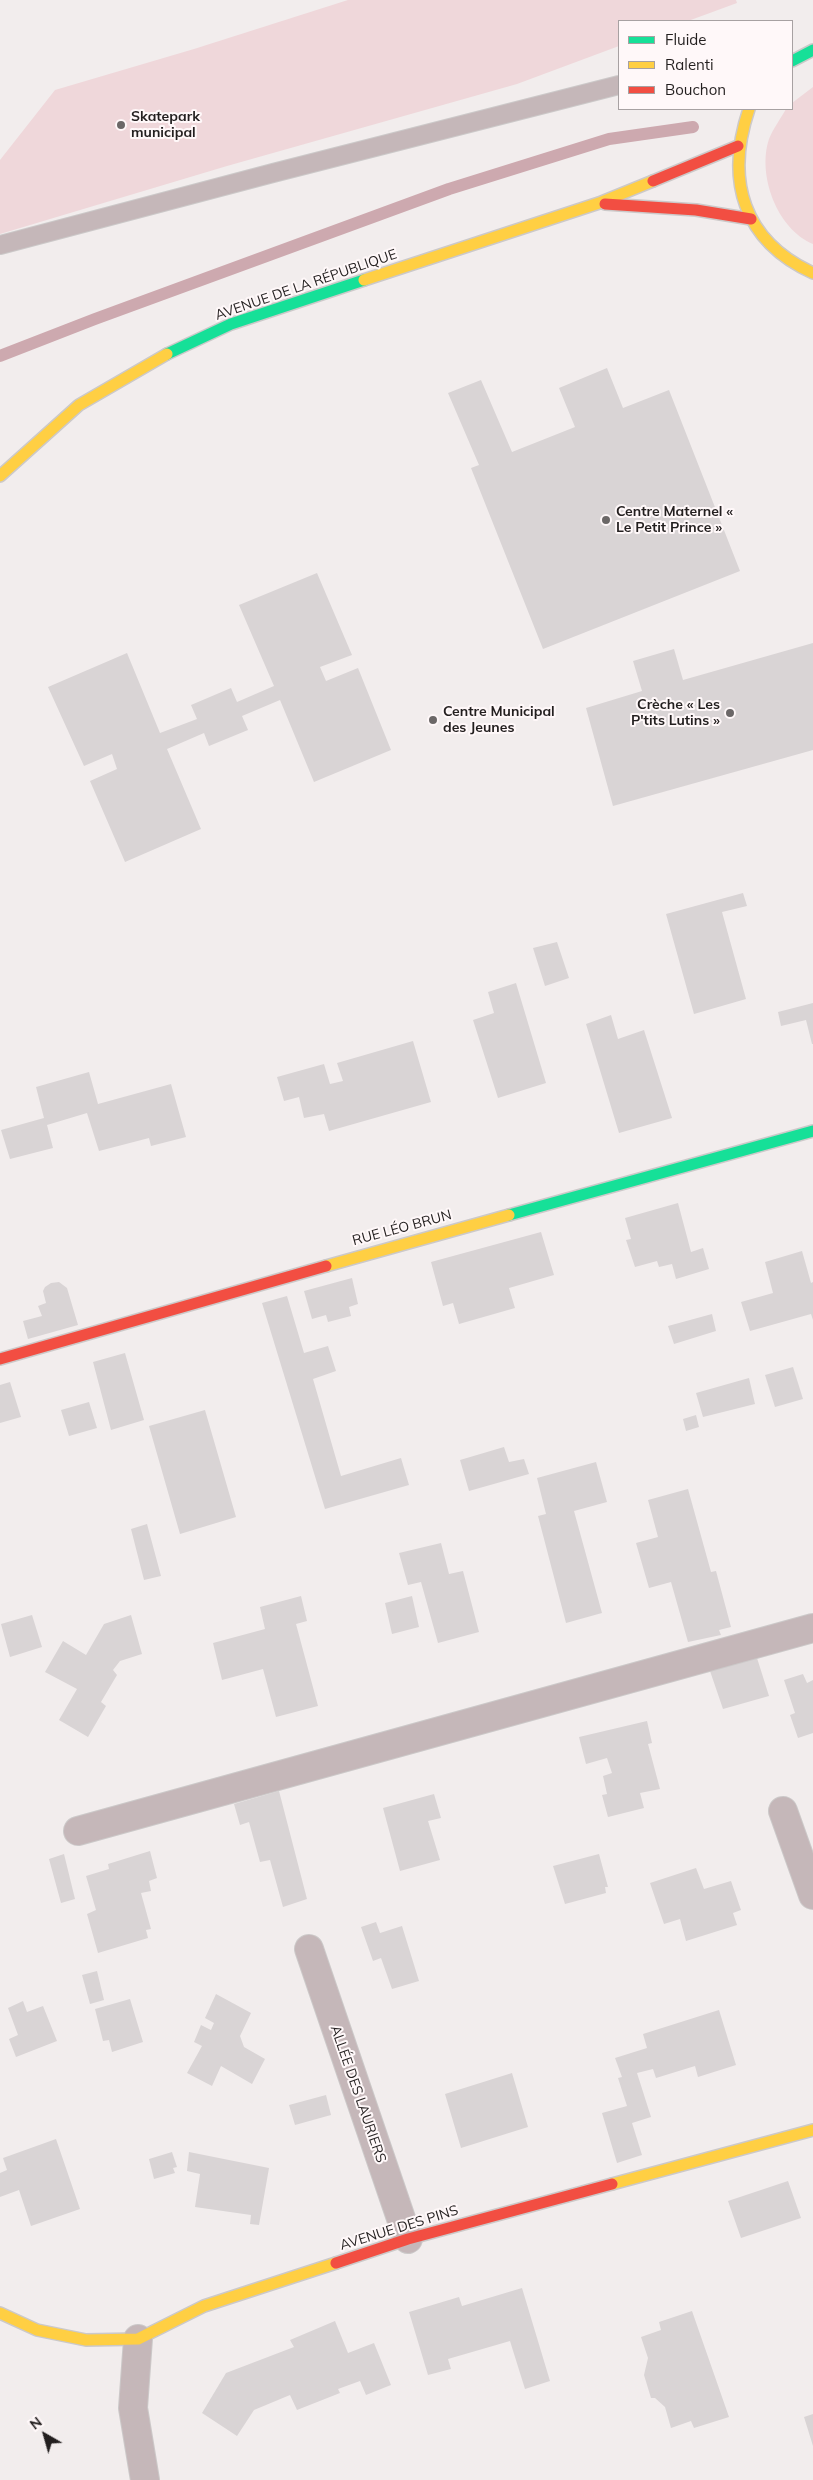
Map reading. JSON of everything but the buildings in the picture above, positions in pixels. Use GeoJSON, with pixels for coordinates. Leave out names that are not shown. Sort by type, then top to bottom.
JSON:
{"type":"FeatureCollection","features":[{"type":"Feature","properties":{"kind":"street"},"geometry":{"type":"LineString","coordinates":[[793,60],[813,50]]}},
{"type":"Feature","properties":{"kind":"street"},"geometry":{"type":"LineString","coordinates":[[749,110],[738,146],[739,184],[751,219],[773,248],[803,270],[813,273]]}},
{"type":"Feature","properties":{"kind":"street","name":"AVENUE DE LA RÉPUBLIQUE"},"geometry":{"type":"LineString","coordinates":[[0,476],[79,405],[151,361],[231,324],[599,204],[738,146]]}},
{"type":"Feature","properties":{"kind":"street","name":"AVENUE DE LA RÉPUBLIQUE"},"geometry":{"type":"LineString","coordinates":[[599,204],[679,206],[719,211],[751,219]]}},
{"type":"Feature","properties":{"kind":"street","name":"RUE LÉO BRUN"},"geometry":{"type":"LineString","coordinates":[[0,1359],[381,1250],[813,1132]]}},
{"type":"Feature","properties":{"kind":"street"},"geometry":{"type":"LineString","coordinates":[[78,1831],[813,1628]]}},
{"type":"Feature","properties":{"kind":"street"},"geometry":{"type":"LineString","coordinates":[[784,1811],[813,1895]]}},
{"type":"Feature","properties":{"kind":"street","name":"ALLÉE DES LAURIERS"},"geometry":{"type":"LineString","coordinates":[[309,1949],[408,2239]]}},
{"type":"Feature","properties":{"kind":"street","name":"AVENUE DES PINS"},"geometry":{"type":"LineString","coordinates":[[0,2313],[37,2330],[86,2340],[138,2338],[204,2306],[408,2239],[813,2130]]}},
{"type":"Feature","properties":{"kind":"street"},"geometry":{"type":"LineString","coordinates":[[138,2338],[133,2408],[145,2480]]}},
{"type":"Feature","properties":{"kind":"lane"},"geometry":{"type":"LineString","coordinates":[[0,246],[282,170],[618,85]]}},
{"type":"Feature","properties":{"kind":"shaded area"},"geometry":{"type":"Polygon","coordinates":[[[348,0],[736,0],[737,3],[691,20],[618,20],[618,46],[517,84],[227,166],[0,234],[0,160],[55,90],[194,49],[348,0]]]}},
{"type":"Feature","properties":{"kind":"shaded area"},"geometry":{"type":"Polygon","coordinates":[[[813,87],[813,244],[800,237],[780,214],[768,184],[766,153],[769,139],[785,110],[793,110],[793,102],[813,87]]]}},
{"type":"Feature","properties":{"kind":"waterway"},"geometry":{"type":"LineString","coordinates":[[0,356],[95,319],[449,189],[609,139],[693,127]]}},
{"type":"Feature","properties":{"kind":"traffic: fast"},"geometry":{"type":"LineString","coordinates":[[793,60],[813,50]]}},
{"type":"Feature","properties":{"kind":"traffic: fast"},"geometry":{"type":"LineString","coordinates":[[167,354],[231,324],[364,280]]}},
{"type":"Feature","properties":{"kind":"traffic: fast"},"geometry":{"type":"LineString","coordinates":[[509,1215],[813,1131]]}},
{"type":"Feature","properties":{"kind":"traffic: slow"},"geometry":{"type":"LineString","coordinates":[[749,110],[742,135],[739,160],[740,184],[746,206],[756,226],[770,244],[789,260],[813,273]]}},
{"type":"Feature","properties":{"kind":"traffic: slow"},"geometry":{"type":"LineString","coordinates":[[364,280],[599,203],[653,181]]}},
{"type":"Feature","properties":{"kind":"traffic: slow"},"geometry":{"type":"LineString","coordinates":[[0,476],[79,405],[167,354]]}},
{"type":"Feature","properties":{"kind":"traffic: slow"},"geometry":{"type":"LineString","coordinates":[[326,1266],[509,1215]]}},
{"type":"Feature","properties":{"kind":"traffic: slow"},"geometry":{"type":"LineString","coordinates":[[612,2184],[813,2130]]}},
{"type":"Feature","properties":{"kind":"traffic: slow"},"geometry":{"type":"LineString","coordinates":[[0,2313],[37,2330],[86,2340],[138,2339],[204,2306],[336,2263]]}},
{"type":"Feature","properties":{"kind":"traffic: jam"},"geometry":{"type":"LineString","coordinates":[[653,181],[738,146]]}},
{"type":"Feature","properties":{"kind":"traffic: jam"},"geometry":{"type":"LineString","coordinates":[[605,204],[696,210],[751,219]]}},
{"type":"Feature","properties":{"kind":"traffic: jam"},"geometry":{"type":"LineString","coordinates":[[0,1359],[326,1266]]}},
{"type":"Feature","properties":{"kind":"traffic: jam"},"geometry":{"type":"LineString","coordinates":[[336,2263],[408,2239],[612,2184]]}},
{"type":"Feature","properties":{"kind":"place","name":"Skatepark municipal"},"geometry":{"type":"Point","coordinates":[121,125]}},
{"type":"Feature","properties":{"kind":"place","name":"Centre Maternel « Le Petit Prince »"},"geometry":{"type":"Point","coordinates":[606,520]}},
{"type":"Feature","properties":{"kind":"place","name":"Crèche « Les P'tits Lutins »"},"geometry":{"type":"Point","coordinates":[730,713]}},
{"type":"Feature","properties":{"kind":"place","name":"Centre Municipal des Jeunes"},"geometry":{"type":"Point","coordinates":[433,720]}}]}
